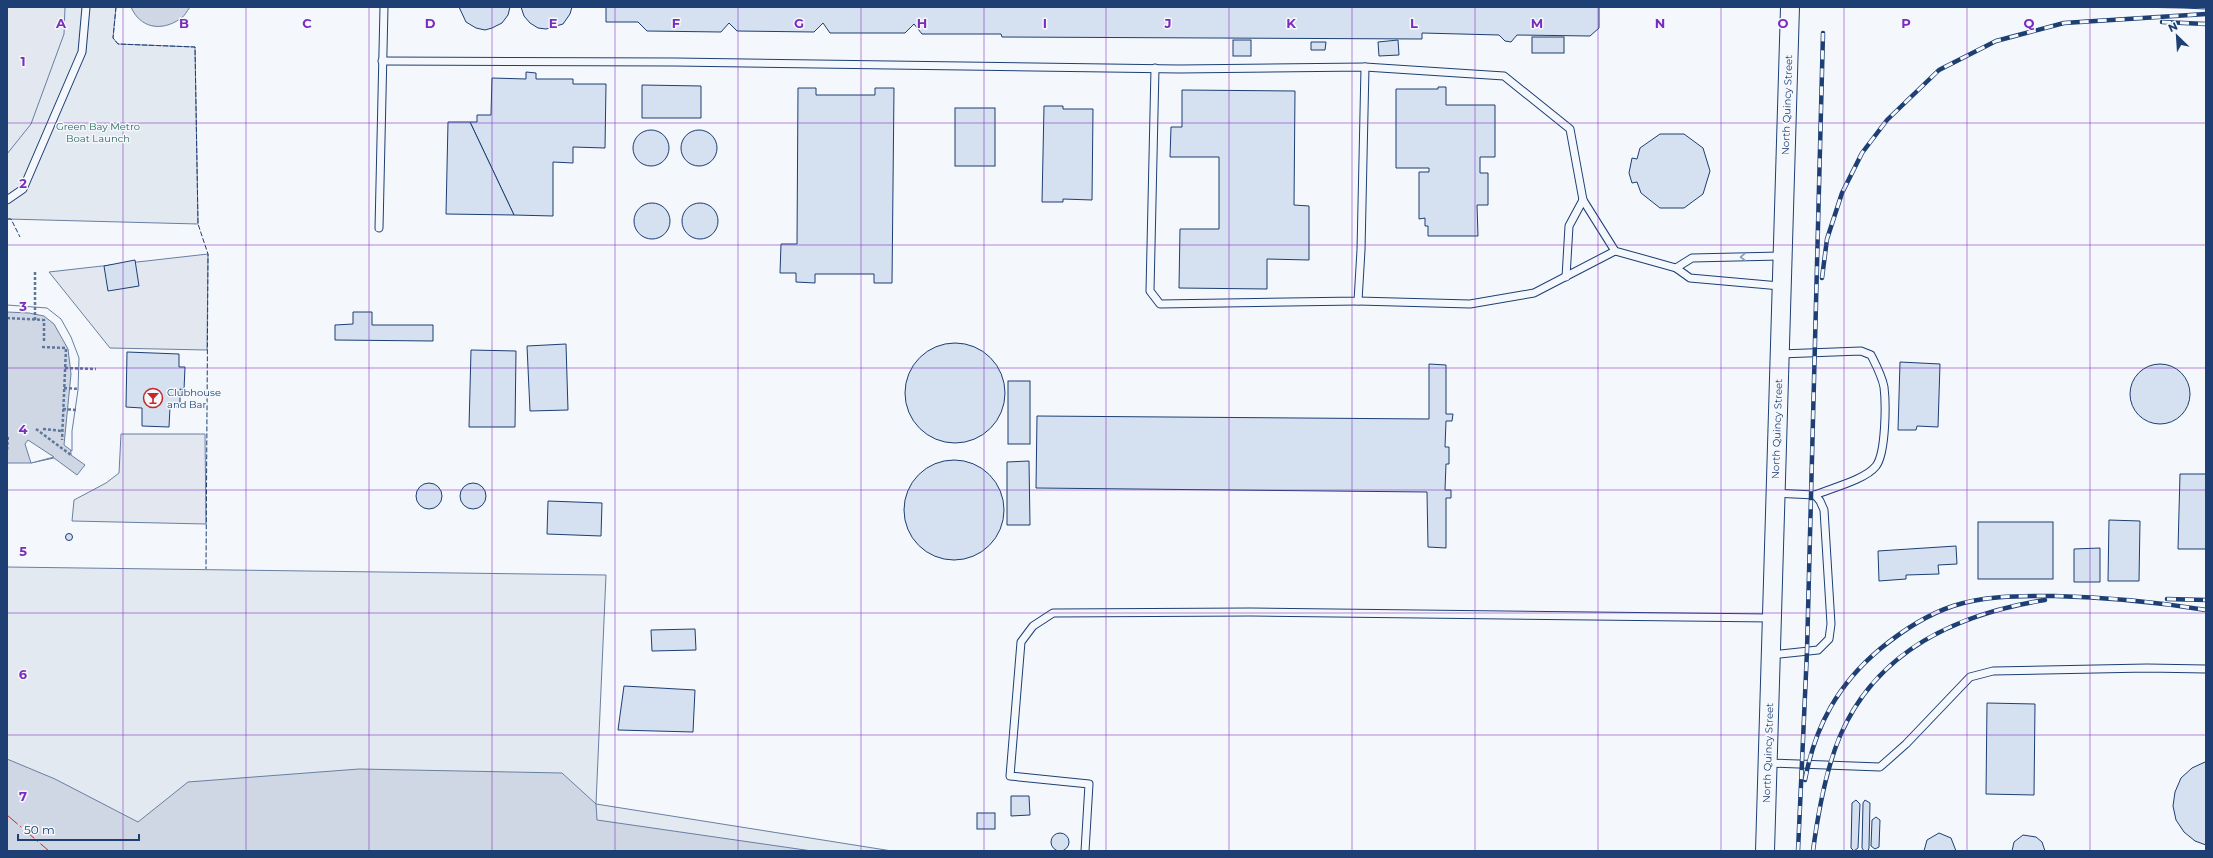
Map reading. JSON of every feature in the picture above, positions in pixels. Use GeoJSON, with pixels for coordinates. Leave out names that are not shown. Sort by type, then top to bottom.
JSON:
{"type":"FeatureCollection","features":[{"type":"Feature","properties":{"kind":"street","name":"North Quincy Street"},"geometry":{"type":"LineString","coordinates":[[1765,851],[1790,7]]}},
{"type":"Feature","properties":{"kind":"lane"},"geometry":{"type":"LineString","coordinates":[[7,200],[23,189],[82,52],[86,7]]}},
{"type":"Feature","properties":{"kind":"lane"},"geometry":{"type":"LineString","coordinates":[[380,228],[384,7]]}},
{"type":"Feature","properties":{"kind":"lane"},"geometry":{"type":"LineString","coordinates":[[382,61],[675,62],[1155,68],[1365,67],[1504,76],[1570,129],[1583,200],[1615,251],[1676,268],[1690,278],[1781,286]]}},
{"type":"Feature","properties":{"kind":"lane"},"geometry":{"type":"LineString","coordinates":[[1358,301],[1361,250],[1365,67]]}},
{"type":"Feature","properties":{"kind":"lane"},"geometry":{"type":"LineString","coordinates":[[1155,68],[1150,291],[1160,304],[1358,301],[1470,304],[1534,293],[1615,251]]}},
{"type":"Feature","properties":{"kind":"lane"},"geometry":{"type":"LineString","coordinates":[[1566,277],[1569,226],[1583,200]]}},
{"type":"Feature","properties":{"kind":"lane"},"geometry":{"type":"LineString","coordinates":[[1676,268],[1692,258],[1782,256]]}},
{"type":"Feature","properties":{"kind":"lane"},"geometry":{"type":"LineString","coordinates":[[1775,493],[1815,495],[1860,478],[1876,466],[1881,453],[1883,436],[1884,386],[1871,355],[1861,351],[1779,354]]}},
{"type":"Feature","properties":{"kind":"lane"},"geometry":{"type":"LineString","coordinates":[[1770,655],[1818,650],[1829,639],[1831,624],[1824,510],[1820,501],[1815,495]]}},
{"type":"Feature","properties":{"kind":"lane"},"geometry":{"type":"LineString","coordinates":[[1085,851],[1089,784],[1010,776],[1021,642],[1033,626],[1053,613],[1251,612],[1772,618]]}},
{"type":"Feature","properties":{"kind":"lane"},"geometry":{"type":"LineString","coordinates":[[1767,763],[1880,767],[1906,744],[1970,678],[1993,672],[2147,668],[2206,669]]}},
{"type":"Feature","properties":{"kind":"path"},"geometry":{"type":"LineString","coordinates":[[35,272],[35,320]]}},
{"type":"Feature","properties":{"kind":"path"},"geometry":{"type":"LineString","coordinates":[[7,318],[44,320],[44,343]]}},
{"type":"Feature","properties":{"kind":"path"},"geometry":{"type":"LineString","coordinates":[[42,348],[66,348],[62,440]]}},
{"type":"Feature","properties":{"kind":"path"},"geometry":{"type":"LineString","coordinates":[[65,368],[96,369]]}},
{"type":"Feature","properties":{"kind":"path"},"geometry":{"type":"LineString","coordinates":[[64,388],[79,389]]}},
{"type":"Feature","properties":{"kind":"path"},"geometry":{"type":"LineString","coordinates":[[63,409],[76,410]]}},
{"type":"Feature","properties":{"kind":"path"},"geometry":{"type":"LineString","coordinates":[[36,429],[71,455]]}},
{"type":"Feature","properties":{"kind":"path"},"geometry":{"type":"LineString","coordinates":[[43,429],[62,431]]}},
{"type":"Feature","properties":{"kind":"path"},"geometry":{"type":"LineString","coordinates":[[7,450],[8,435]]}},
{"type":"Feature","properties":{"kind":"green space","name":"Green Bay Metro Boat Launch"},"geometry":{"type":"Polygon","coordinates":[[[7,7],[116,7],[113,38],[118,44],[195,47],[198,224],[7,219],[7,7]]]}},
{"type":"Feature","properties":{"kind":"green space"},"geometry":{"type":"Polygon","coordinates":[[[7,567],[606,575],[596,804],[892,851],[7,851],[7,567]]]}},
{"type":"Feature","properties":{"kind":"shaded area"},"geometry":{"type":"Polygon","coordinates":[[[7,7],[65,7],[64,34],[31,124],[7,154],[7,7]]]}},
{"type":"Feature","properties":{"kind":"shaded area"},"geometry":{"type":"Polygon","coordinates":[[[131,7],[190,7],[180,19],[173,23],[166,26],[152,26],[140,20],[131,7]]]}},
{"type":"Feature","properties":{"kind":"shaded area"},"geometry":{"type":"Polygon","coordinates":[[[208,254],[207,350],[110,348],[49,272],[208,254]]]}},
{"type":"Feature","properties":{"kind":"shaded area"},"geometry":{"type":"Polygon","coordinates":[[[7,307],[46,310],[77,358],[70,431],[71,455],[85,465],[77,475],[54,458],[31,463],[7,463],[7,307]]]}},
{"type":"Feature","properties":{"kind":"shaded area"},"geometry":{"type":"Polygon","coordinates":[[[121,434],[205,434],[206,524],[72,521],[74,500],[106,483],[119,473],[121,434]]]}},
{"type":"Feature","properties":{"kind":"shaded area"},"geometry":{"type":"Polygon","coordinates":[[[7,759],[55,779],[138,822],[188,782],[359,769],[562,773],[596,804],[597,820],[812,851],[7,851],[7,759]]]}},
{"type":"Feature","properties":{"kind":"pier"},"geometry":{"type":"Polygon","coordinates":[[[7,305],[47,308],[61,319],[71,337],[79,358],[78,390],[72,431],[72,451],[64,445],[71,374],[68,349],[54,324],[44,316],[29,313],[7,312],[7,305]]]}},
{"type":"Feature","properties":{"kind":"pier"},"geometry":{"type":"Polygon","coordinates":[[[28,440],[54,457],[31,463],[25,444],[28,440]]]}},
{"type":"Feature","properties":{"kind":"building"},"geometry":{"type":"Polygon","coordinates":[[[459,7],[510,7],[508,15],[502,23],[485,30],[476,28],[466,22],[459,7]]]}},
{"type":"Feature","properties":{"kind":"building"},"geometry":{"type":"Polygon","coordinates":[[[521,7],[572,7],[570,14],[563,24],[546,29],[538,28],[530,23],[524,16],[521,7]]]}},
{"type":"Feature","properties":{"kind":"building"},"geometry":{"type":"Polygon","coordinates":[[[606,7],[1599,7],[1599,28],[1590,36],[1517,35],[1511,42],[1505,41],[1499,35],[1422,33],[1422,39],[1002,37],[1001,34],[922,34],[914,24],[905,33],[830,33],[823,23],[814,32],[737,31],[729,23],[721,32],[647,31],[638,22],[606,22],[606,7]]]}},
{"type":"Feature","properties":{"kind":"building"},"geometry":{"type":"Polygon","coordinates":[[[2131,7],[2184,7],[2184,8],[2131,7]]]}},
{"type":"Feature","properties":{"kind":"building"},"geometry":{"type":"Polygon","coordinates":[[[2206,7],[2206,9],[2184,8],[2206,7]]]}},
{"type":"Feature","properties":{"kind":"building"},"geometry":{"type":"Polygon","coordinates":[[[1532,37],[1564,37],[1564,53],[1532,53],[1532,37]]]}},
{"type":"Feature","properties":{"kind":"building"},"geometry":{"type":"Polygon","coordinates":[[[1233,40],[1251,40],[1251,56],[1233,56],[1233,40]]]}},
{"type":"Feature","properties":{"kind":"building"},"geometry":{"type":"Polygon","coordinates":[[[1398,40],[1399,55],[1379,56],[1378,42],[1398,40]]]}},
{"type":"Feature","properties":{"kind":"building"},"geometry":{"type":"Polygon","coordinates":[[[1311,42],[1326,42],[1325,50],[1311,50],[1311,42]]]}},
{"type":"Feature","properties":{"kind":"building"},"geometry":{"type":"Polygon","coordinates":[[[526,72],[536,73],[536,79],[573,79],[573,84],[606,84],[605,148],[573,147],[573,163],[553,162],[553,216],[514,215],[470,122],[477,122],[477,115],[491,115],[492,78],[526,79],[526,72]]]}},
{"type":"Feature","properties":{"kind":"building"},"geometry":{"type":"Polygon","coordinates":[[[642,85],[701,86],[701,118],[642,118],[642,85]]]}},
{"type":"Feature","properties":{"kind":"building"},"geometry":{"type":"Polygon","coordinates":[[[1438,87],[1446,87],[1446,105],[1495,105],[1495,157],[1480,157],[1480,173],[1488,173],[1488,205],[1477,205],[1478,236],[1428,236],[1428,226],[1425,226],[1425,218],[1419,219],[1419,172],[1429,172],[1429,168],[1396,168],[1396,89],[1438,89],[1438,87]]]}},
{"type":"Feature","properties":{"kind":"building"},"geometry":{"type":"Polygon","coordinates":[[[798,88],[816,88],[816,95],[875,95],[875,88],[894,88],[892,283],[874,283],[874,274],[815,274],[815,283],[796,282],[796,273],[780,273],[781,244],[797,244],[798,88]]]}},
{"type":"Feature","properties":{"kind":"building"},"geometry":{"type":"Polygon","coordinates":[[[1182,90],[1295,91],[1294,205],[1309,206],[1309,260],[1267,259],[1267,289],[1179,288],[1180,229],[1219,229],[1219,157],[1170,157],[1171,127],[1182,127],[1182,90]]]}},
{"type":"Feature","properties":{"kind":"building"},"geometry":{"type":"Polygon","coordinates":[[[1044,106],[1063,106],[1063,109],[1093,109],[1092,200],[1063,199],[1063,202],[1042,202],[1044,106]]]}},
{"type":"Feature","properties":{"kind":"building"},"geometry":{"type":"Polygon","coordinates":[[[955,108],[995,108],[995,166],[955,166],[955,108]]]}},
{"type":"Feature","properties":{"kind":"building"},"geometry":{"type":"Polygon","coordinates":[[[448,122],[470,122],[514,215],[446,214],[448,122]]]}},
{"type":"Feature","properties":{"kind":"building"},"geometry":{"type":"Polygon","coordinates":[[[655,130],[664,135],[668,141],[668,155],[664,161],[655,166],[647,166],[638,161],[634,155],[633,144],[638,135],[644,131],[655,130]]]}},
{"type":"Feature","properties":{"kind":"building"},"geometry":{"type":"Polygon","coordinates":[[[703,130],[712,135],[716,141],[716,155],[712,161],[703,166],[695,166],[686,161],[682,155],[681,144],[686,135],[692,131],[703,130]]]}},
{"type":"Feature","properties":{"kind":"building"},"geometry":{"type":"Polygon","coordinates":[[[1660,134],[1684,134],[1703,148],[1710,171],[1703,194],[1684,208],[1660,208],[1641,193],[1637,182],[1632,183],[1629,173],[1632,158],[1637,159],[1640,148],[1660,134]]]}},
{"type":"Feature","properties":{"kind":"building"},"geometry":{"type":"Polygon","coordinates":[[[656,203],[665,208],[669,214],[669,228],[665,234],[656,239],[648,239],[639,234],[635,228],[634,217],[639,208],[645,204],[656,203]]]}},
{"type":"Feature","properties":{"kind":"building"},"geometry":{"type":"Polygon","coordinates":[[[704,203],[713,208],[717,214],[717,228],[713,234],[704,239],[696,239],[687,234],[683,228],[682,217],[687,208],[693,204],[704,203]]]}},
{"type":"Feature","properties":{"kind":"building"},"geometry":{"type":"Polygon","coordinates":[[[135,260],[139,286],[108,291],[104,266],[135,260]]]}},
{"type":"Feature","properties":{"kind":"building"},"geometry":{"type":"Polygon","coordinates":[[[353,312],[372,312],[372,325],[433,325],[433,341],[335,340],[335,325],[353,324],[353,312]]]}},
{"type":"Feature","properties":{"kind":"building"},"geometry":{"type":"Polygon","coordinates":[[[955,343],[974,347],[991,357],[1001,374],[1005,393],[1001,412],[991,429],[974,439],[955,443],[936,439],[919,429],[909,412],[905,393],[909,374],[919,357],[936,347],[955,343]]]}},
{"type":"Feature","properties":{"kind":"building"},"geometry":{"type":"Polygon","coordinates":[[[566,344],[568,410],[530,411],[527,346],[566,344]]]}},
{"type":"Feature","properties":{"kind":"building"},"geometry":{"type":"Polygon","coordinates":[[[471,350],[516,351],[515,427],[469,427],[471,350]]]}},
{"type":"Feature","properties":{"kind":"building","name":"Clubhouse and Bar"},"geometry":{"type":"Polygon","coordinates":[[[127,352],[179,354],[179,367],[185,367],[184,390],[180,389],[180,407],[170,407],[169,427],[142,426],[142,408],[126,407],[127,352]]]}},
{"type":"Feature","properties":{"kind":"building"},"geometry":{"type":"Polygon","coordinates":[[[1900,362],[1940,364],[1938,427],[1917,426],[1916,430],[1898,430],[1900,362]]]}},
{"type":"Feature","properties":{"kind":"building"},"geometry":{"type":"Polygon","coordinates":[[[1429,364],[1446,365],[1446,414],[1453,414],[1452,421],[1446,421],[1445,447],[1449,447],[1449,464],[1446,464],[1445,490],[1451,490],[1451,498],[1446,498],[1446,548],[1428,547],[1427,492],[1036,488],[1037,416],[1429,419],[1429,364]]]}},
{"type":"Feature","properties":{"kind":"building"},"geometry":{"type":"Polygon","coordinates":[[[2154,364],[2166,364],[2177,369],[2185,377],[2190,388],[2188,406],[2177,419],[2166,424],[2154,424],[2143,419],[2135,411],[2130,400],[2130,388],[2135,377],[2143,369],[2154,364]]]}},
{"type":"Feature","properties":{"kind":"building"},"geometry":{"type":"Polygon","coordinates":[[[1008,381],[1030,381],[1030,444],[1008,444],[1008,381]]]}},
{"type":"Feature","properties":{"kind":"building"},"geometry":{"type":"Polygon","coordinates":[[[954,460],[973,464],[990,474],[1000,491],[1004,510],[1000,529],[990,546],[973,556],[954,560],[935,556],[918,546],[908,529],[904,510],[908,491],[918,474],[935,464],[954,460]]]}},
{"type":"Feature","properties":{"kind":"building"},"geometry":{"type":"Polygon","coordinates":[[[1029,461],[1030,525],[1007,525],[1007,462],[1029,461]]]}},
{"type":"Feature","properties":{"kind":"building"},"geometry":{"type":"Polygon","coordinates":[[[2180,474],[2206,474],[2206,549],[2178,549],[2180,474]]]}},
{"type":"Feature","properties":{"kind":"building"},"geometry":{"type":"Polygon","coordinates":[[[429,483],[438,487],[442,496],[438,505],[429,509],[420,505],[416,496],[420,487],[429,483]]]}},
{"type":"Feature","properties":{"kind":"building"},"geometry":{"type":"Polygon","coordinates":[[[473,483],[482,487],[486,496],[482,505],[473,509],[464,505],[460,496],[464,487],[473,483]]]}},
{"type":"Feature","properties":{"kind":"building"},"geometry":{"type":"Polygon","coordinates":[[[548,501],[602,503],[601,536],[547,534],[548,501]]]}},
{"type":"Feature","properties":{"kind":"building"},"geometry":{"type":"Polygon","coordinates":[[[2109,520],[2140,521],[2139,581],[2108,581],[2109,520]]]}},
{"type":"Feature","properties":{"kind":"building"},"geometry":{"type":"Polygon","coordinates":[[[1978,522],[2053,522],[2053,579],[1978,579],[1978,522]]]}},
{"type":"Feature","properties":{"kind":"building"},"geometry":{"type":"Polygon","coordinates":[[[69,533],[72,534],[72,540],[69,541],[66,540],[65,537],[66,534],[69,533]]]}},
{"type":"Feature","properties":{"kind":"building"},"geometry":{"type":"Polygon","coordinates":[[[1956,546],[1957,564],[1938,565],[1939,574],[1906,575],[1906,579],[1879,581],[1878,551],[1956,546]]]}},
{"type":"Feature","properties":{"kind":"building"},"geometry":{"type":"Polygon","coordinates":[[[2100,548],[2100,582],[2074,582],[2074,549],[2100,548]]]}},
{"type":"Feature","properties":{"kind":"building"},"geometry":{"type":"Polygon","coordinates":[[[695,629],[696,650],[652,651],[651,630],[695,629]]]}},
{"type":"Feature","properties":{"kind":"building"},"geometry":{"type":"Polygon","coordinates":[[[624,686],[695,690],[693,732],[618,730],[624,686]]]}},
{"type":"Feature","properties":{"kind":"building"},"geometry":{"type":"Polygon","coordinates":[[[1987,703],[2035,704],[2034,795],[1986,794],[1987,703]]]}},
{"type":"Feature","properties":{"kind":"building"},"geometry":{"type":"Polygon","coordinates":[[[2205,762],[2206,845],[2195,841],[2184,832],[2176,820],[2173,806],[2175,792],[2181,778],[2192,768],[2205,762]]]}},
{"type":"Feature","properties":{"kind":"building"},"geometry":{"type":"Polygon","coordinates":[[[1011,796],[1029,796],[1030,815],[1011,816],[1011,796]]]}},
{"type":"Feature","properties":{"kind":"building"},"geometry":{"type":"Polygon","coordinates":[[[1856,800],[1860,804],[1858,848],[1854,851],[1851,848],[1852,803],[1856,800]]]}},
{"type":"Feature","properties":{"kind":"building"},"geometry":{"type":"Polygon","coordinates":[[[1865,800],[1870,803],[1868,851],[1864,851],[1862,848],[1863,803],[1865,800]]]}},
{"type":"Feature","properties":{"kind":"building"},"geometry":{"type":"Polygon","coordinates":[[[977,813],[995,813],[995,829],[977,829],[977,813]]]}},
{"type":"Feature","properties":{"kind":"building"},"geometry":{"type":"Polygon","coordinates":[[[1876,817],[1880,820],[1879,847],[1875,849],[1871,846],[1872,820],[1876,817]]]}},
{"type":"Feature","properties":{"kind":"building"},"geometry":{"type":"Polygon","coordinates":[[[1056,833],[1064,833],[1069,838],[1067,849],[1064,851],[1056,851],[1051,846],[1051,838],[1056,833]]]}},
{"type":"Feature","properties":{"kind":"building"},"geometry":{"type":"Polygon","coordinates":[[[1939,833],[1951,838],[1956,851],[1924,851],[1927,840],[1939,833]]]}},
{"type":"Feature","properties":{"kind":"building"},"geometry":{"type":"Polygon","coordinates":[[[2023,835],[2036,837],[2042,842],[2045,851],[2012,851],[2014,842],[2023,835]]]}},
{"type":"Feature","properties":{"kind":"railway"},"geometry":{"type":"LineString","coordinates":[[1822,278],[1827,239],[1842,193],[1862,153],[1887,120],[1939,70],[1996,41],[2064,23],[2206,14]]}},
{"type":"Feature","properties":{"kind":"railway"},"geometry":{"type":"LineString","coordinates":[[2162,22],[2206,24]]}},
{"type":"Feature","properties":{"kind":"railway"},"geometry":{"type":"LineString","coordinates":[[1798,851],[1807,651],[1823,33]]}},
{"type":"Feature","properties":{"kind":"railway"},"geometry":{"type":"LineString","coordinates":[[1805,780],[1809,760],[1822,724],[1830,707],[1852,677],[1865,662],[1897,636],[1915,624],[1943,610],[1965,602],[2016,596],[2093,597],[2131,600],[2206,610]]}},
{"type":"Feature","properties":{"kind":"railway"},"geometry":{"type":"LineString","coordinates":[[2167,599],[2206,600]]}},
{"type":"Feature","properties":{"kind":"railway"},"geometry":{"type":"LineString","coordinates":[[1813,851],[1823,793],[1830,764],[1840,736],[1856,706],[1875,680],[1898,659],[1923,641],[1951,627],[1981,615],[2012,606],[2045,600]]}},
{"type":"Feature","properties":{"kind":"fence"},"geometry":{"type":"LineString","coordinates":[[116,7],[113,38],[118,44],[195,47],[198,224],[208,254],[206,569]]}},
{"type":"Feature","properties":{"kind":"fence"},"geometry":{"type":"LineString","coordinates":[[7,219],[11,219],[20,237]]}},
{"type":"Feature","properties":{"kind":"power"},"geometry":{"type":"LineString","coordinates":[[7,815],[49,851]]}},
{"type":"Feature","properties":{"kind":"place","name":"Clubhouse and Bar"},"geometry":{"type":"Point","coordinates":[153,398]}}]}
